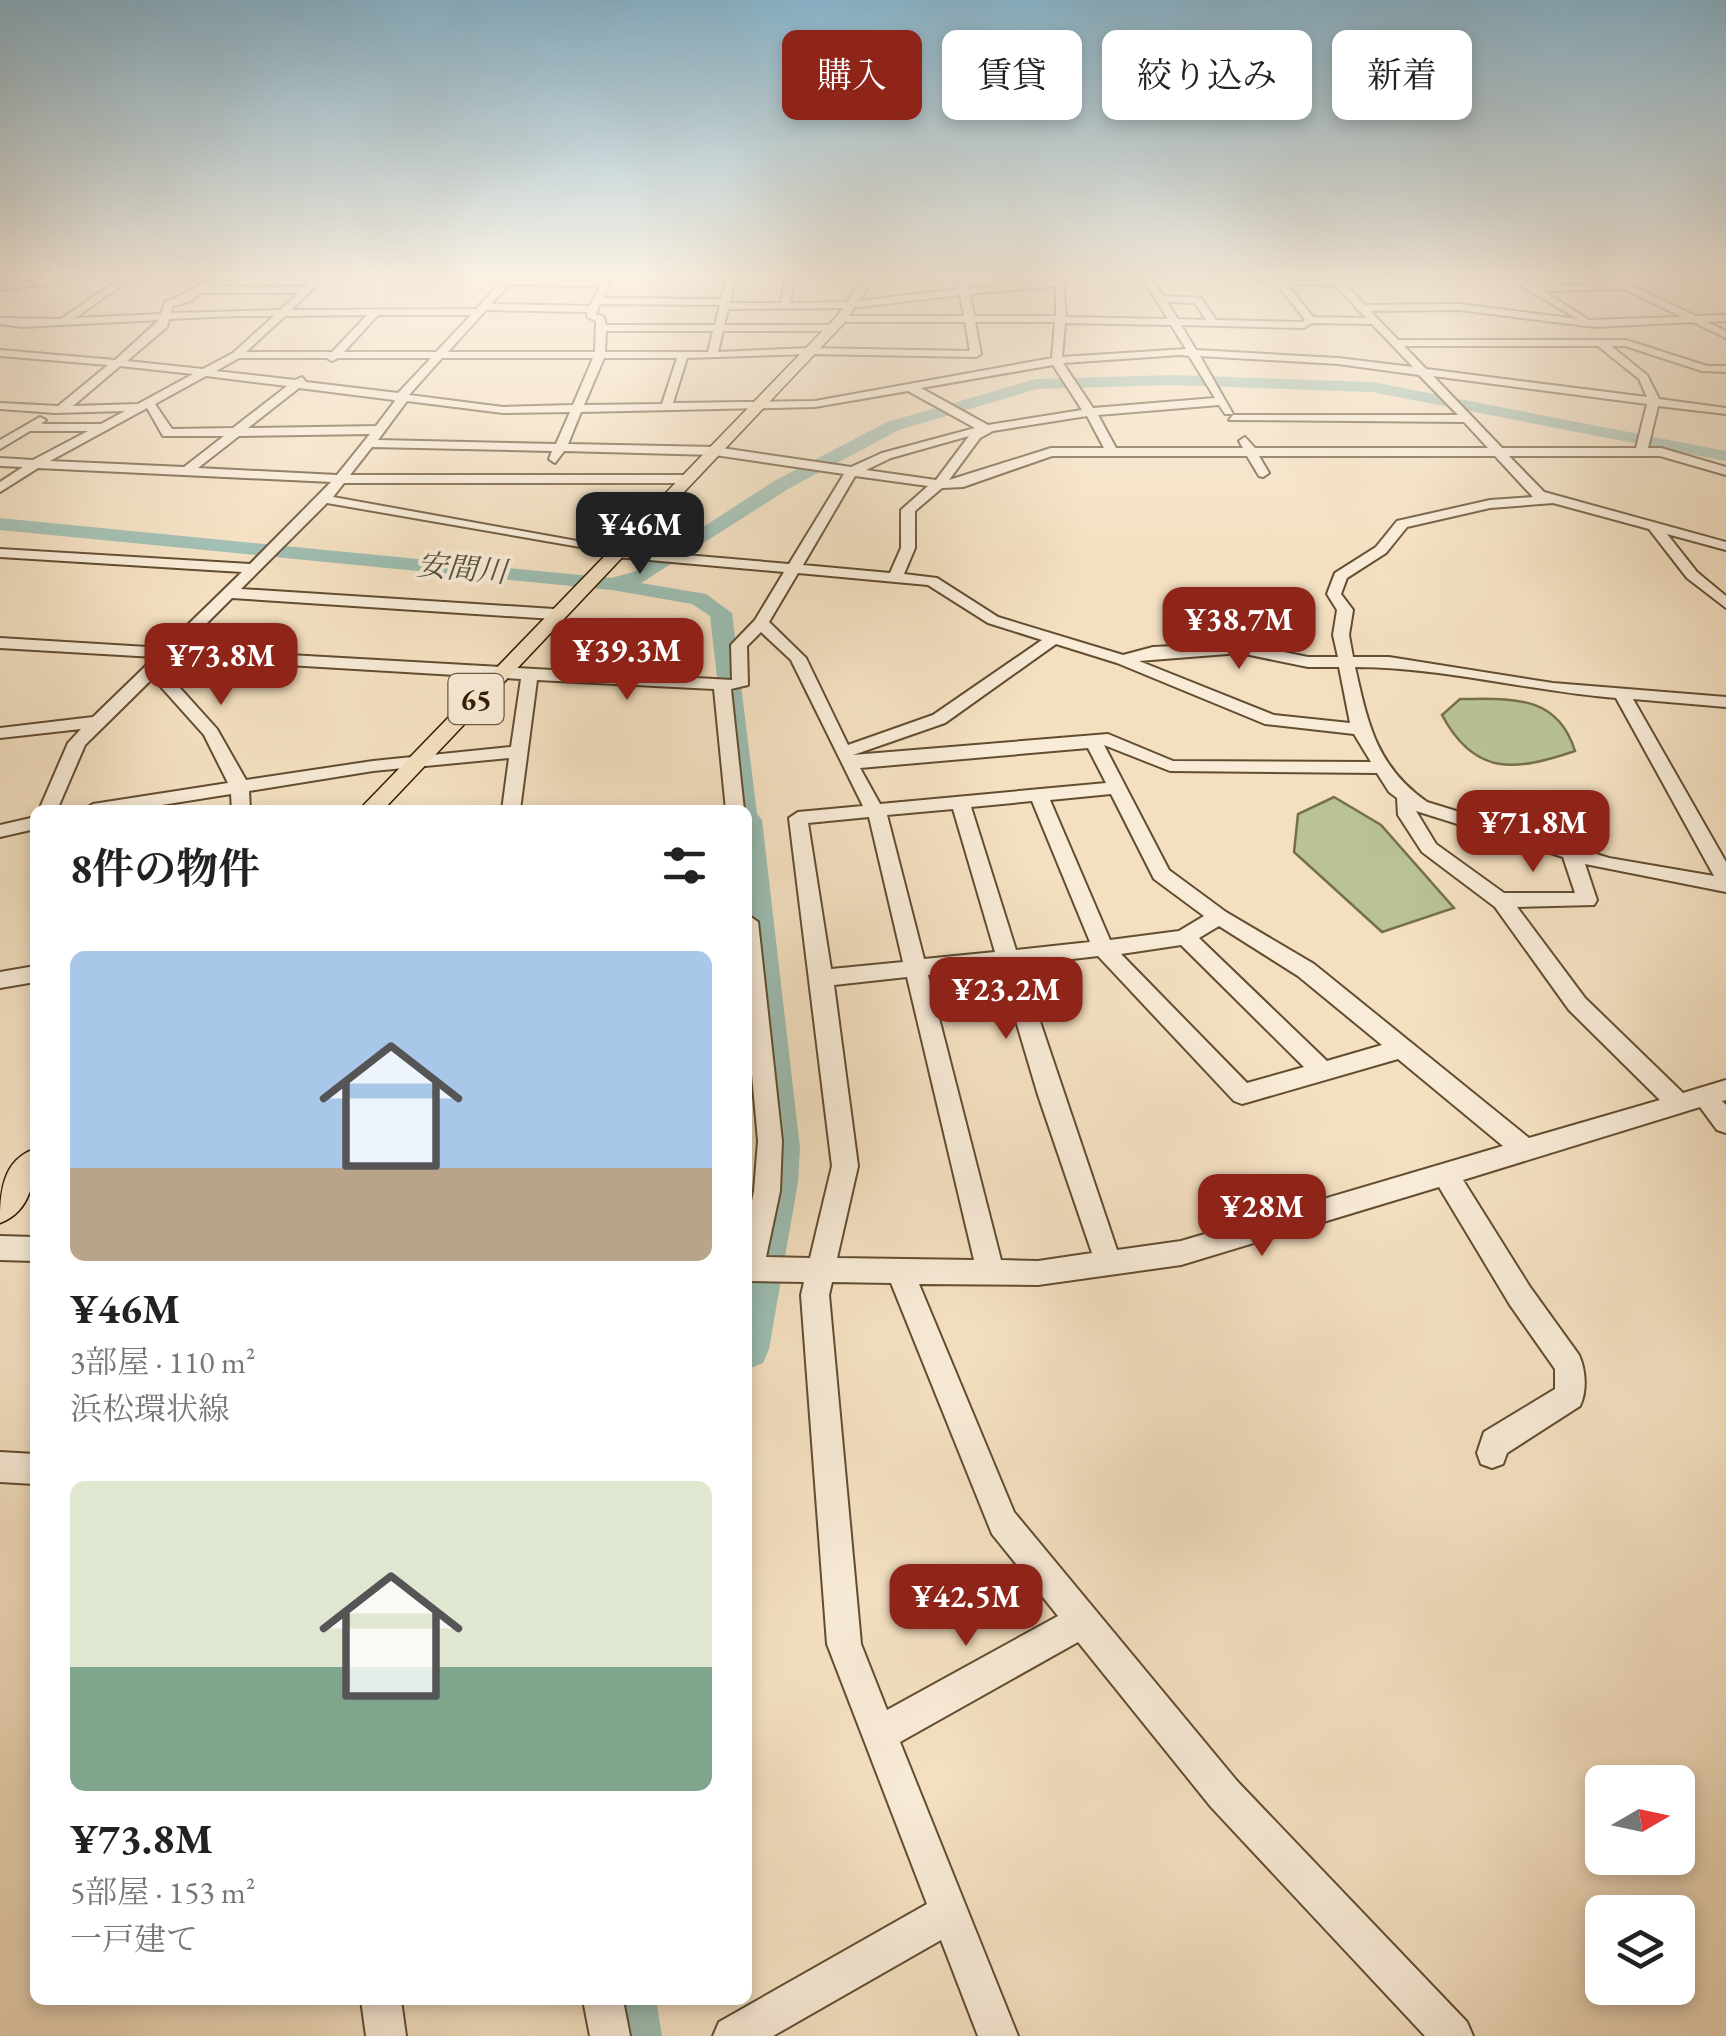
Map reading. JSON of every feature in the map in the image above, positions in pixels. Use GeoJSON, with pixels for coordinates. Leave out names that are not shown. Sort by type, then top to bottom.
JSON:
{"type":"FeatureCollection","features":[{"type":"Feature","properties":{"kind":"main road","name":"65"},"geometry":{"type":"LineString","coordinates":[[375,805],[788,374]]}},
{"type":"Feature","properties":{"kind":"main road"},"geometry":{"type":"LineString","coordinates":[[0,1209],[30,1169]]}},
{"type":"Feature","properties":{"kind":"street"},"geometry":{"type":"LineString","coordinates":[[0,445],[58,410],[100,374]]}},
{"type":"Feature","properties":{"kind":"street"},"geometry":{"type":"LineString","coordinates":[[204,374],[485,409],[578,410],[815,404],[978,374]]}},
{"type":"Feature","properties":{"kind":"street"},"geometry":{"type":"LineString","coordinates":[[0,488],[34,464],[204,374]]}},
{"type":"Feature","properties":{"kind":"street"},"geometry":{"type":"LineString","coordinates":[[187,471],[309,374]]}},
{"type":"Feature","properties":{"kind":"street"},"geometry":{"type":"LineString","coordinates":[[50,805],[77,743],[324,499],[424,374]]}},
{"type":"Feature","properties":{"kind":"street"},"geometry":{"type":"LineString","coordinates":[[545,480],[592,374]]}},
{"type":"Feature","properties":{"kind":"street"},"geometry":{"type":"LineString","coordinates":[[666,408],[676,374]]}},
{"type":"Feature","properties":{"kind":"street"},"geometry":{"type":"LineString","coordinates":[[889,374],[890,391]]}},
{"type":"Feature","properties":{"kind":"street"},"geometry":{"type":"LineString","coordinates":[[1063,374],[1092,414],[1111,452]]}},
{"type":"Feature","properties":{"kind":"street"},"geometry":{"type":"LineString","coordinates":[[1207,374],[1263,474]]}},
{"type":"Feature","properties":{"kind":"street"},"geometry":{"type":"LineString","coordinates":[[1423,374],[1532,489],[1726,546]]}},
{"type":"Feature","properties":{"kind":"street"},"geometry":{"type":"LineString","coordinates":[[1430,374],[1726,411]]}},
{"type":"Feature","properties":{"kind":"street"},"geometry":{"type":"LineString","coordinates":[[1642,374],[1655,402],[1655,416],[1644,444]]}},
{"type":"Feature","properties":{"kind":"street"},"geometry":{"type":"LineString","coordinates":[[908,386],[988,430]]}},
{"type":"Feature","properties":{"kind":"street"},"geometry":{"type":"LineString","coordinates":[[0,642],[727,687],[742,684],[739,646],[761,623],[852,472],[951,438],[988,430],[1223,400]]}},
{"type":"Feature","properties":{"kind":"street"},"geometry":{"type":"LineString","coordinates":[[0,406],[58,410],[145,405],[161,416],[167,432],[378,430]]}},
{"type":"Feature","properties":{"kind":"street"},"geometry":{"type":"LineString","coordinates":[[1233,418],[1465,419]]}},
{"type":"Feature","properties":{"kind":"street"},"geometry":{"type":"LineString","coordinates":[[27,428],[107,426]]}},
{"type":"Feature","properties":{"kind":"street"},"geometry":{"type":"LineString","coordinates":[[896,577],[908,548],[908,510],[937,484],[976,435],[988,430]]}},
{"type":"Feature","properties":{"kind":"street"},"geometry":{"type":"LineString","coordinates":[[369,443],[715,451],[937,484],[958,484],[1051,452],[1497,452],[1644,444],[1726,471]]}},
{"type":"Feature","properties":{"kind":"street"},"geometry":{"type":"LineString","coordinates":[[0,462],[342,479],[688,479]]}},
{"type":"Feature","properties":{"kind":"street"},"geometry":{"type":"LineString","coordinates":[[324,499],[618,552],[796,566],[938,583],[994,620],[1123,660],[1271,720],[1360,729]]}},
{"type":"Feature","properties":{"kind":"street"},"geometry":{"type":"LineString","coordinates":[[1556,499],[1490,504],[1415,520],[1395,530],[1381,550],[1347,570],[1333,589],[1345,610],[1340,628],[1360,729],[1381,768],[1406,799],[1607,864],[1726,882]]}},
{"type":"Feature","properties":{"kind":"street"},"geometry":{"type":"LineString","coordinates":[[1653,525],[1692,575],[1726,604]]}},
{"type":"Feature","properties":{"kind":"street"},"geometry":{"type":"LineString","coordinates":[[0,553],[252,568]]}},
{"type":"Feature","properties":{"kind":"street"},"geometry":{"type":"LineString","coordinates":[[227,593],[554,614]]}},
{"type":"Feature","properties":{"kind":"street"},"geometry":{"type":"LineString","coordinates":[[761,623],[798,658],[874,810],[991,1273]]}},
{"type":"Feature","properties":{"kind":"street"},"geometry":{"type":"LineString","coordinates":[[847,758],[939,719],[1055,638]]}},
{"type":"Feature","properties":{"kind":"street"},"geometry":{"type":"LineString","coordinates":[[1123,660],[1153,652],[1240,648],[1308,662],[1433,667],[1623,696],[1726,702]]}},
{"type":"Feature","properties":{"kind":"street"},"geometry":{"type":"LineString","coordinates":[[152,668],[196,711],[242,785],[240,805]]}},
{"type":"Feature","properties":{"kind":"street"},"geometry":{"type":"LineString","coordinates":[[511,805],[530,675]]}},
{"type":"Feature","properties":{"kind":"street"},"geometry":{"type":"LineString","coordinates":[[727,687],[735,805]]}},
{"type":"Feature","properties":{"kind":"street"},"geometry":{"type":"LineString","coordinates":[[1623,696],[1726,882]]}},
{"type":"Feature","properties":{"kind":"street"},"geometry":{"type":"LineString","coordinates":[[0,732],[97,722]]}},
{"type":"Feature","properties":{"kind":"street"},"geometry":{"type":"LineString","coordinates":[[847,758],[1108,739],[1170,766],[1381,768]]}},
{"type":"Feature","properties":{"kind":"street"},"geometry":{"type":"LineString","coordinates":[[1094,742],[1161,874],[1219,917],[1306,970],[1527,1151]]}},
{"type":"Feature","properties":{"kind":"street"},"geometry":{"type":"LineString","coordinates":[[123,805],[418,760],[517,752]]}},
{"type":"Feature","properties":{"kind":"street"},"geometry":{"type":"LineString","coordinates":[[998,2036],[844,1644],[829,1485],[817,1271],[844,1166],[798,818],[1117,788]]}},
{"type":"Feature","properties":{"kind":"street"},"geometry":{"type":"LineString","coordinates":[[1038,795],[1103,948],[1242,1094],[1404,1048]]}},
{"type":"Feature","properties":{"kind":"street"},"geometry":{"type":"LineString","coordinates":[[1406,799],[1407,815],[1429,848],[1499,900],[1576,1004],[1678,1103]]}},
{"type":"Feature","properties":{"kind":"street"},"geometry":{"type":"LineString","coordinates":[[960,802],[1050,1095],[1109,1264]]}},
{"type":"Feature","properties":{"kind":"street"},"geometry":{"type":"LineString","coordinates":[[0,832],[30,824]]}},
{"type":"Feature","properties":{"kind":"street"},"geometry":{"type":"LineString","coordinates":[[1499,900],[1588,900],[1571,853]]}},
{"type":"Feature","properties":{"kind":"street"},"geometry":{"type":"LineString","coordinates":[[822,978],[1185,937],[1219,917]]}},
{"type":"Feature","properties":{"kind":"street"},"geometry":{"type":"LineString","coordinates":[[1185,937],[1322,1069]]}},
{"type":"Feature","properties":{"kind":"street"},"geometry":{"type":"LineString","coordinates":[[752,962],[770,1141],[755,1269],[991,1273],[1109,1264],[1181,1253],[1715,1093],[1726,1123]]}},
{"type":"Feature","properties":{"kind":"street"},"geometry":{"type":"LineString","coordinates":[[0,980],[30,975]]}},
{"type":"Feature","properties":{"kind":"street"},"geometry":{"type":"LineString","coordinates":[[1446,1175],[1520,1296],[1569,1365],[1570,1396],[1495,1443],[1492,1453]]}},
{"type":"Feature","properties":{"kind":"street"},"geometry":{"type":"LineString","coordinates":[[0,1248],[30,1249]]}},
{"type":"Feature","properties":{"kind":"street"},"geometry":{"type":"LineString","coordinates":[[900,1271],[1003,1523],[1224,1794],[1454,2036]]}},
{"type":"Feature","properties":{"kind":"street"},"geometry":{"type":"LineString","coordinates":[[0,1467],[30,1469]]}},
{"type":"Feature","properties":{"kind":"street"},"geometry":{"type":"LineString","coordinates":[[881,1733],[1083,1621]]}},
{"type":"Feature","properties":{"kind":"street"},"geometry":{"type":"LineString","coordinates":[[733,2036],[950,1913]]}},
{"type":"Feature","properties":{"kind":"street"},"geometry":{"type":"LineString","coordinates":[[382,2005],[386,2036]]}},
{"type":"Feature","properties":{"kind":"street"},"geometry":{"type":"LineString","coordinates":[[604,2005],[610,2036]]}},
{"type":"Feature","properties":{"kind":"green space"},"geometry":{"type":"Polygon","coordinates":[[[1460,699],[1513,700],[1544,709],[1567,732],[1575,751],[1516,765],[1483,759],[1468,750],[1442,715],[1460,699]]]}},
{"type":"Feature","properties":{"kind":"green space"},"geometry":{"type":"Polygon","coordinates":[[[1334,797],[1381,825],[1454,908],[1382,932],[1294,852],[1298,814],[1334,797]]]}},
{"type":"Feature","properties":{"kind":"waterway"},"geometry":{"type":"LineString","coordinates":[[612,584],[641,576],[781,485],[893,426],[1036,384],[1172,380],[1372,387],[1726,456]]}},
{"type":"Feature","properties":{"kind":"waterway","name":"安間川"},"geometry":{"type":"LineString","coordinates":[[0,524],[612,584]]}},
{"type":"Feature","properties":{"kind":"waterway","name":"安間川"},"geometry":{"type":"LineString","coordinates":[[612,584],[698,599],[721,613],[745,805]]}},
{"type":"Feature","properties":{"kind":"waterway","name":"安間川"},"geometry":{"type":"LineString","coordinates":[[752,859],[782,1148],[780,1182],[752,1328]]}},
{"type":"Feature","properties":{"kind":"waterway","name":"安間川"},"geometry":{"type":"LineString","coordinates":[[628,2005],[632,2036]]}}]}
